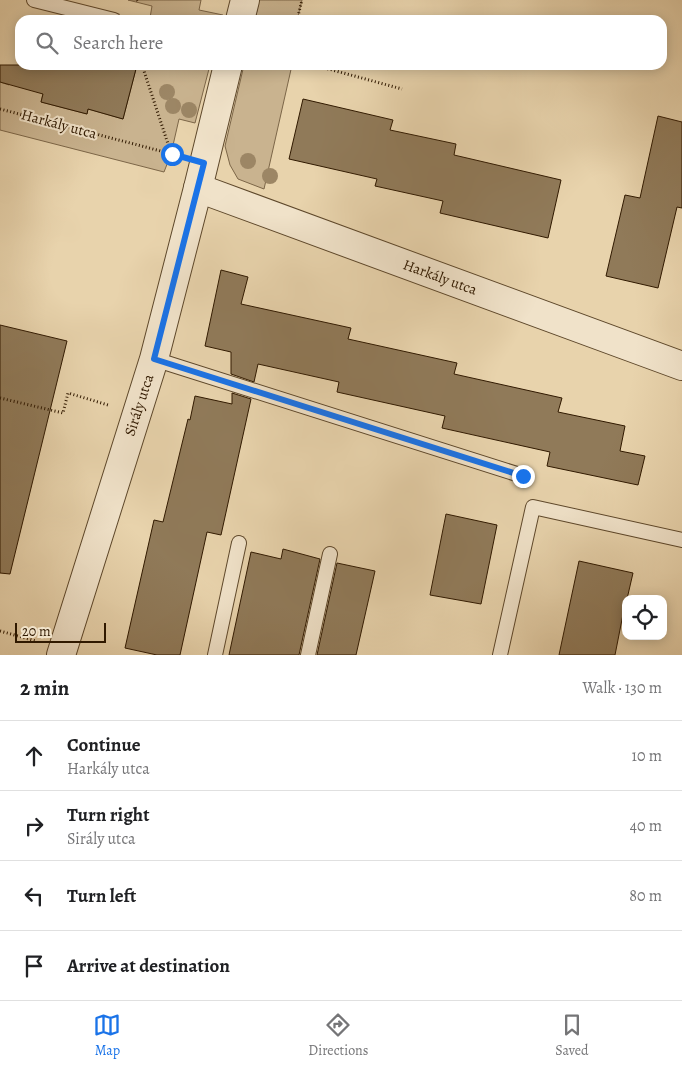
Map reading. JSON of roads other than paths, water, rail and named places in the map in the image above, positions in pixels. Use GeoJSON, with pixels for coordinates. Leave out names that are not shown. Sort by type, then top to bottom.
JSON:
{"type":"FeatureCollection","features":[{"type":"Feature","properties":{"kind":"street"},"geometry":{"type":"LineString","coordinates":[[241,15],[245,0]]}},
{"type":"Feature","properties":{"kind":"street","name":"Sirály utca"},"geometry":{"type":"LineString","coordinates":[[62,651],[154,359],[227,70]]}},
{"type":"Feature","properties":{"kind":"street","name":"Harkály utca"},"geometry":{"type":"LineString","coordinates":[[201,176],[682,366]]}},
{"type":"Feature","properties":{"kind":"lane"},"geometry":{"type":"LineString","coordinates":[[34,0],[94,15]]}},
{"type":"Feature","properties":{"kind":"lane"},"geometry":{"type":"LineString","coordinates":[[154,359],[523,476]]}},
{"type":"Feature","properties":{"kind":"lane"},"geometry":{"type":"LineString","coordinates":[[500,655],[533,506],[682,540]]}},
{"type":"Feature","properties":{"kind":"lane"},"geometry":{"type":"LineString","coordinates":[[215,655],[239,543]]}},
{"type":"Feature","properties":{"kind":"lane"},"geometry":{"type":"LineString","coordinates":[[308,655],[330,554]]}}]}
